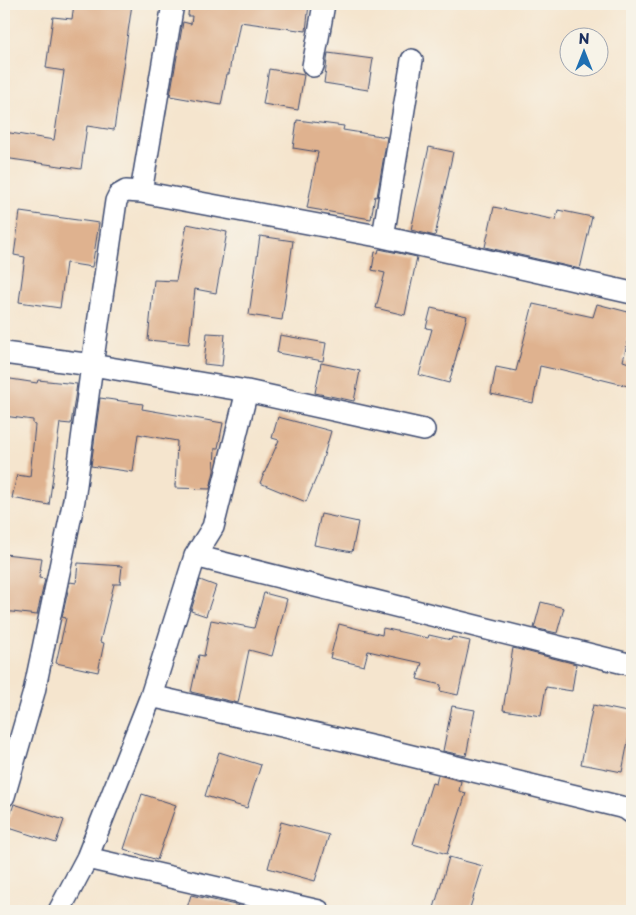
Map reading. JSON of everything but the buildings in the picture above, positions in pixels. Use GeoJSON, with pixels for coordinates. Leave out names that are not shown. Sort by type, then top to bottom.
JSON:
{"type":"FeatureCollection","features":[{"type":"Feature","properties":{"kind":"street"},"geometry":{"type":"LineString","coordinates":[[141,192],[172,4]]}},
{"type":"Feature","properties":{"kind":"street"},"geometry":{"type":"LineString","coordinates":[[313,66],[324,4]]}},
{"type":"Feature","properties":{"kind":"street"},"geometry":{"type":"LineString","coordinates":[[383,236],[412,60]]}},
{"type":"Feature","properties":{"kind":"street"},"geometry":{"type":"LineString","coordinates":[[4,796],[34,692],[74,500],[116,201],[119,195],[126,191],[141,192],[383,236],[632,293]]}},
{"type":"Feature","properties":{"kind":"street"},"geometry":{"type":"LineString","coordinates":[[4,353],[92,364],[247,391],[424,430]]}},
{"type":"Feature","properties":{"kind":"street"},"geometry":{"type":"LineString","coordinates":[[59,911],[87,858],[151,696],[195,556],[213,527],[247,391]]}},
{"type":"Feature","properties":{"kind":"street"},"geometry":{"type":"LineString","coordinates":[[195,556],[632,666]]}},
{"type":"Feature","properties":{"kind":"street"},"geometry":{"type":"LineString","coordinates":[[151,696],[625,808],[632,813]]}},
{"type":"Feature","properties":{"kind":"street"},"geometry":{"type":"LineString","coordinates":[[87,858],[320,911]]}}]}
